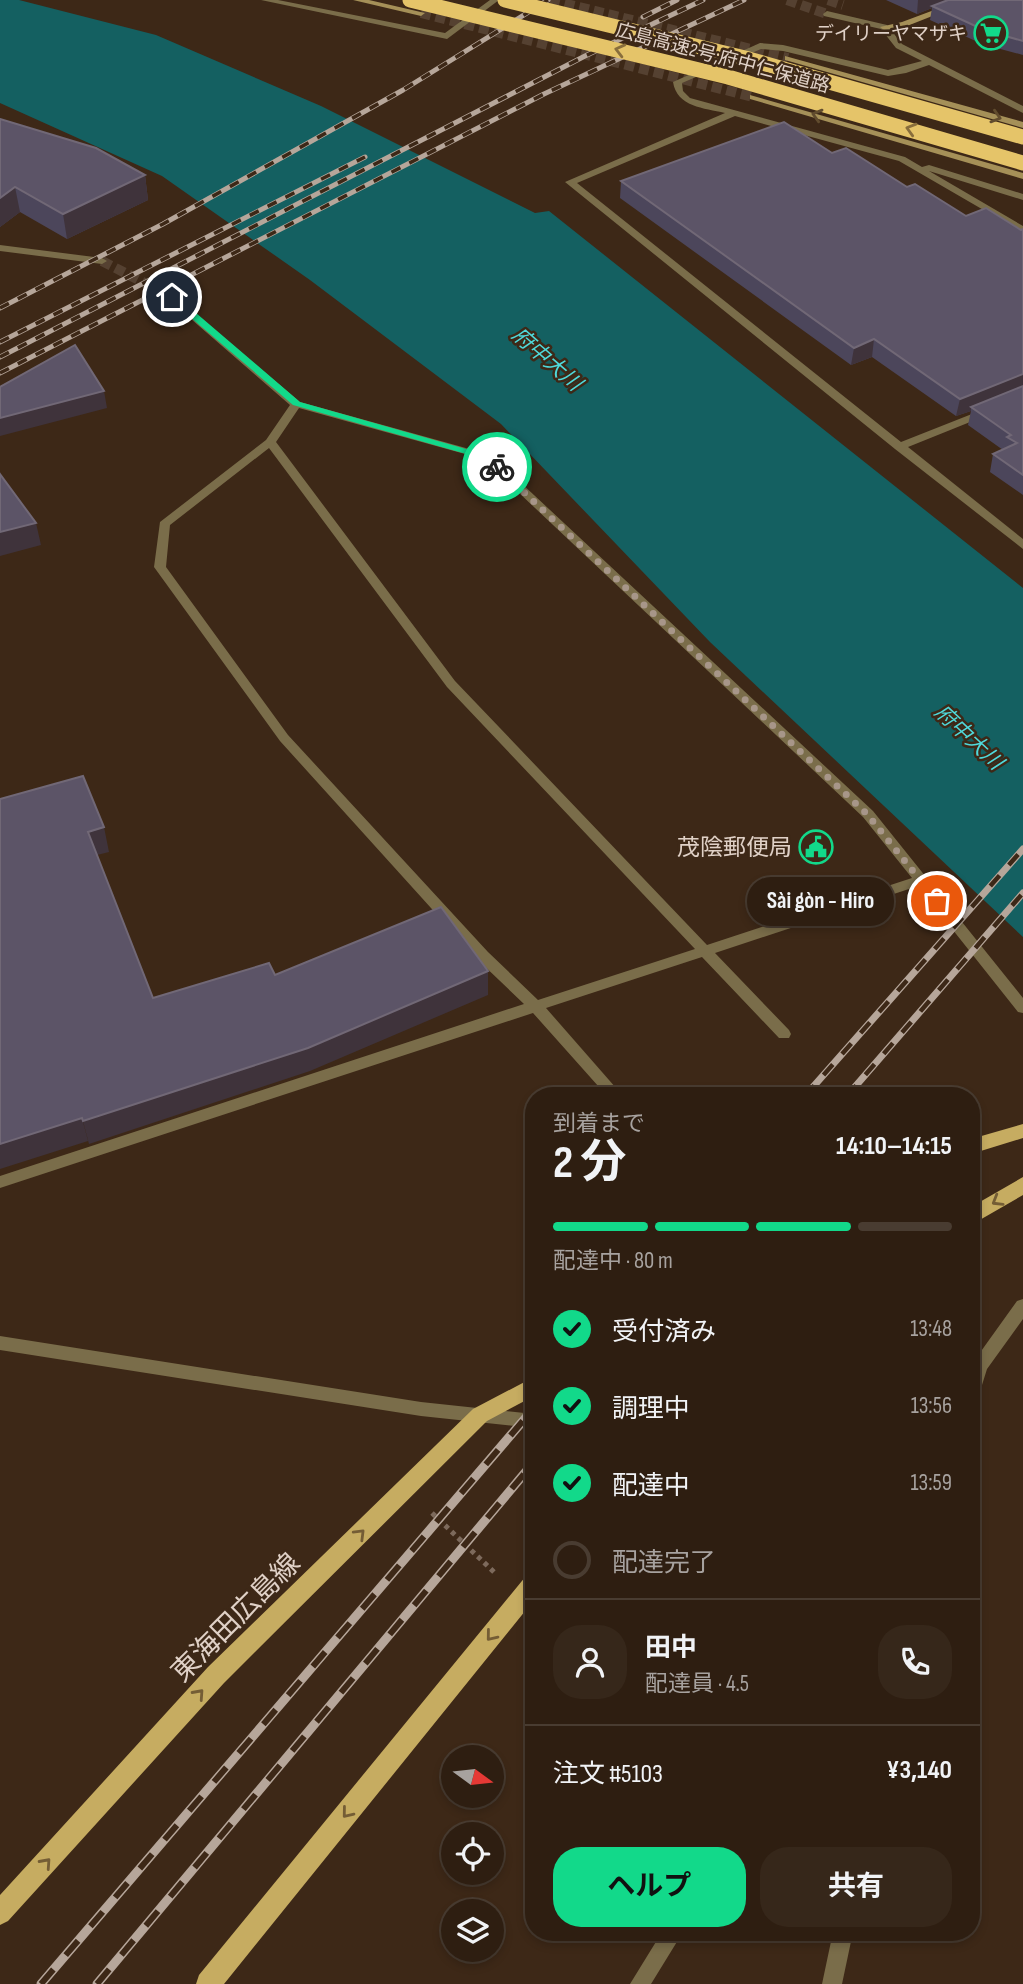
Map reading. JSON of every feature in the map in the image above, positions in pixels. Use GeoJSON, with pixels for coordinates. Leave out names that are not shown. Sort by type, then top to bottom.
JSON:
{"type":"FeatureCollection","features":[{"type":"Feature","properties":{"kind":"highway","name":"広島高速2号;府中仁保道路"},"geometry":{"type":"LineString","coordinates":[[410,0],[728,77],[1023,163]]}},
{"type":"Feature","properties":{"kind":"highway","name":"広島高速2号;府中仁保道路"},"geometry":{"type":"LineString","coordinates":[[505,0],[745,58],[1023,137]]}},
{"type":"Feature","properties":{"kind":"main road"},"geometry":{"type":"LineString","coordinates":[[980,1144],[1023,1131]]}},
{"type":"Feature","properties":{"kind":"main road"},"geometry":{"type":"LineString","coordinates":[[980,1211],[1023,1185]]}},
{"type":"Feature","properties":{"kind":"main road","name":"東海田広島線"},"geometry":{"type":"LineString","coordinates":[[0,1913],[216,1675],[480,1415],[525,1391]]}},
{"type":"Feature","properties":{"kind":"main road"},"geometry":{"type":"LineString","coordinates":[[208,1984],[525,1594]]}},
{"type":"Feature","properties":{"kind":"street"},"geometry":{"type":"LineString","coordinates":[[265,0],[447,36],[495,0]]}},
{"type":"Feature","properties":{"kind":"street"},"geometry":{"type":"LineString","coordinates":[[357,0],[421,13]]}},
{"type":"Feature","properties":{"kind":"street"},"geometry":{"type":"LineString","coordinates":[[827,14],[884,27],[904,24],[969,0]]}},
{"type":"Feature","properties":{"kind":"street"},"geometry":{"type":"LineString","coordinates":[[843,5],[861,20]]}},
{"type":"Feature","properties":{"kind":"street"},"geometry":{"type":"LineString","coordinates":[[884,27],[900,46],[1023,110]]}},
{"type":"Feature","properties":{"kind":"street"},"geometry":{"type":"LineString","coordinates":[[929,62],[888,73],[783,48],[760,46],[677,82],[679,92],[687,100],[902,159],[1023,197]]}},
{"type":"Feature","properties":{"kind":"street"},"geometry":{"type":"LineString","coordinates":[[788,58],[1023,125]]}},
{"type":"Feature","properties":{"kind":"street"},"geometry":{"type":"LineString","coordinates":[[752,97],[1023,176]]}},
{"type":"Feature","properties":{"kind":"street"},"geometry":{"type":"LineString","coordinates":[[734,113],[570,182],[1023,545]]}},
{"type":"Feature","properties":{"kind":"street"},"geometry":{"type":"LineString","coordinates":[[902,159],[1023,230]]}},
{"type":"Feature","properties":{"kind":"street"},"geometry":{"type":"LineString","coordinates":[[0,248],[102,261]]}},
{"type":"Feature","properties":{"kind":"street"},"geometry":{"type":"LineString","coordinates":[[172,297],[296,404],[487,457],[867,814],[1023,1008]]}},
{"type":"Feature","properties":{"kind":"street"},"geometry":{"type":"LineString","coordinates":[[296,404],[270,442],[164,524],[160,567],[284,738],[483,956],[534,1006],[608,1087]]}},
{"type":"Feature","properties":{"kind":"street"},"geometry":{"type":"LineString","coordinates":[[900,447],[1000,406]]}},
{"type":"Feature","properties":{"kind":"street"},"geometry":{"type":"LineString","coordinates":[[270,442],[451,684],[784,1034]]}},
{"type":"Feature","properties":{"kind":"street"},"geometry":{"type":"LineString","coordinates":[[0,1182],[920,880]]}},
{"type":"Feature","properties":{"kind":"street"},"geometry":{"type":"LineString","coordinates":[[980,1366],[1023,1307]]}},
{"type":"Feature","properties":{"kind":"street"},"geometry":{"type":"LineString","coordinates":[[0,1343],[421,1409],[525,1420]]}},
{"type":"Feature","properties":{"kind":"street"},"geometry":{"type":"LineString","coordinates":[[640,1984],[667,1941]]}},
{"type":"Feature","properties":{"kind":"street"},"geometry":{"type":"LineString","coordinates":[[832,1984],[841,1941]]}},
{"type":"Feature","properties":{"kind":"path"},"geometry":{"type":"LineString","coordinates":[[428,1510],[497,1575]]}},
{"type":"Feature","properties":{"kind":"water","name":"府中大川"},"geometry":{"type":"Polygon","coordinates":[[[0,0],[19,0],[156,35],[321,106],[535,213],[549,211],[1023,588],[1023,937],[710,642],[501,424],[310,280],[162,176],[0,103],[0,0]]]}},
{"type":"Feature","properties":{"kind":"building"},"geometry":{"type":"Polygon","coordinates":[[[948,0],[1023,0],[1023,41],[984,30],[932,6],[948,0]]]}},
{"type":"Feature","properties":{"kind":"building"},"geometry":{"type":"Polygon","coordinates":[[[0,119],[96,148],[145,175],[63,214],[15,187],[0,198],[0,119]]]}},
{"type":"Feature","properties":{"kind":"building"},"geometry":{"type":"Polygon","coordinates":[[[784,122],[832,153],[846,148],[907,187],[915,184],[966,216],[986,208],[1023,229],[1023,374],[960,399],[874,339],[854,348],[621,181],[784,122]]]}},
{"type":"Feature","properties":{"kind":"building"},"geometry":{"type":"Polygon","coordinates":[[[75,345],[104,391],[0,418],[0,387],[75,345]]]}},
{"type":"Feature","properties":{"kind":"building"},"geometry":{"type":"Polygon","coordinates":[[[1023,386],[1023,475],[993,454],[1017,443],[1007,437],[1011,435],[971,407],[1023,386]]]}},
{"type":"Feature","properties":{"kind":"building"},"geometry":{"type":"Polygon","coordinates":[[[0,474],[36,523],[0,532],[0,474]]]}},
{"type":"Feature","properties":{"kind":"building"},"geometry":{"type":"Polygon","coordinates":[[[83,776],[104,827],[88,832],[153,998],[269,963],[275,975],[441,907],[488,971],[308,1048],[83,1121],[82,1118],[0,1144],[0,799],[83,776]]]}},
{"type":"Feature","properties":{"kind":"tunnel"},"geometry":{"type":"LineString","coordinates":[[550,0],[788,58]]}},
{"type":"Feature","properties":{"kind":"tunnel"},"geometry":{"type":"LineString","coordinates":[[787,0],[827,14]]}},
{"type":"Feature","properties":{"kind":"tunnel"},"geometry":{"type":"LineString","coordinates":[[828,0],[843,5]]}},
{"type":"Feature","properties":{"kind":"tunnel"},"geometry":{"type":"LineString","coordinates":[[421,13],[753,97]]}},
{"type":"Feature","properties":{"kind":"tunnel"},"geometry":{"type":"LineString","coordinates":[[102,261],[172,297]]}},
{"type":"Feature","properties":{"kind":"railway"},"geometry":{"type":"LineString","coordinates":[[0,308],[163,224],[403,90],[548,0]]}},
{"type":"Feature","properties":{"kind":"railway"},"geometry":{"type":"LineString","coordinates":[[643,17],[677,0]]}},
{"type":"Feature","properties":{"kind":"railway"},"geometry":{"type":"LineString","coordinates":[[0,357],[585,56],[703,0]]}},
{"type":"Feature","properties":{"kind":"railway"},"geometry":{"type":"LineString","coordinates":[[0,373],[544,94],[744,0]]}},
{"type":"Feature","properties":{"kind":"railway"},"geometry":{"type":"LineString","coordinates":[[0,342],[365,157]]}},
{"type":"Feature","properties":{"kind":"railway"},"geometry":{"type":"LineString","coordinates":[[813,1087],[1023,849]]}},
{"type":"Feature","properties":{"kind":"railway"},"geometry":{"type":"LineString","coordinates":[[855,1087],[1023,893]]}},
{"type":"Feature","properties":{"kind":"railway"},"geometry":{"type":"LineString","coordinates":[[41,1984],[525,1419]]}},
{"type":"Feature","properties":{"kind":"railway"},"geometry":{"type":"LineString","coordinates":[[97,1984],[525,1473]]}},
{"type":"Feature","properties":{"kind":"way so far"},"geometry":{"type":"LineString","coordinates":[[497,467],[867,814],[937,901]]}},
{"type":"Feature","properties":{"kind":"place","name":"デイリーヤマザキ"},"geometry":{"type":"Point","coordinates":[991,33]}},
{"type":"Feature","properties":{"kind":"place","name":"茂陰郵便局"},"geometry":{"type":"Point","coordinates":[816,847]}},
{"type":"Feature","properties":{"kind":"place","name":"Sài gòn - Hiro"},"geometry":{"type":"Point","coordinates":[937,901]}},
{"type":"Feature","properties":{"kind":"route"},"geometry":{"type":"LineString","coordinates":[[172,297],[296,404],[487,457],[497,467]]}}]}
